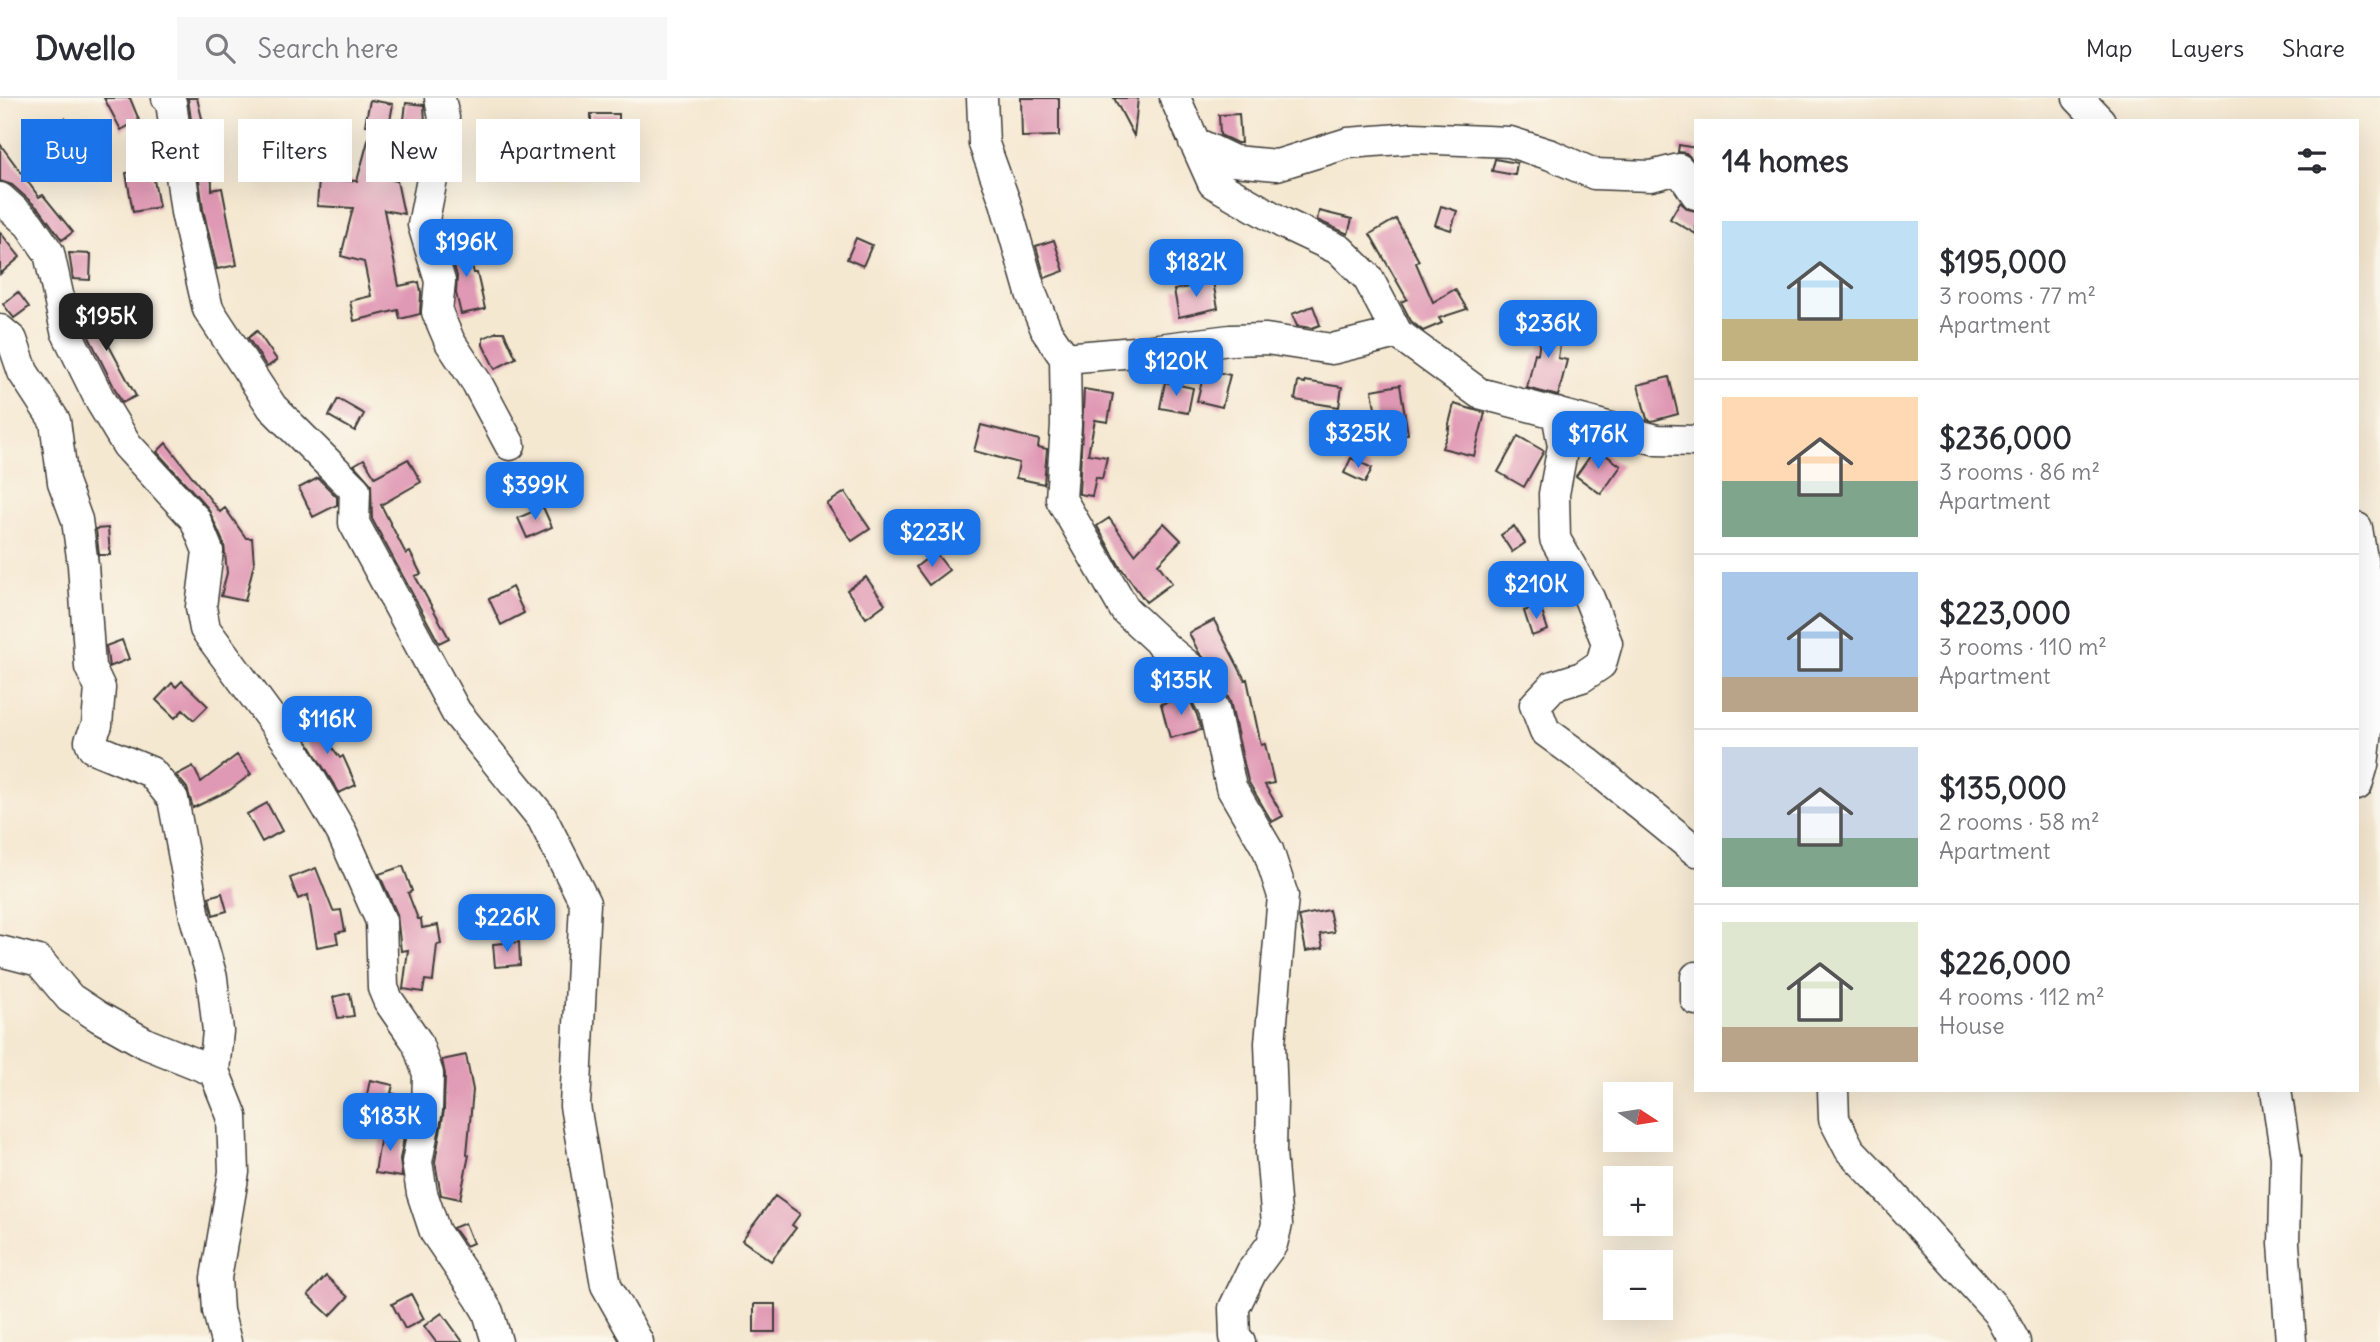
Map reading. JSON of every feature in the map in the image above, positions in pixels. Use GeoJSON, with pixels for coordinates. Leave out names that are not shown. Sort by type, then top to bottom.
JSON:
{"type":"FeatureCollection","features":[{"type":"Feature","properties":{"kind":"street"},"geometry":{"type":"LineString","coordinates":[[167,98],[171,102],[186,212],[208,309],[272,407],[355,490],[354,523],[456,712],[542,818],[586,903],[575,1106],[606,1285],[638,1342]]}},
{"type":"Feature","properties":{"kind":"street"},"geometry":{"type":"LineString","coordinates":[[440,98],[444,118],[423,225],[440,281],[437,312],[450,342],[477,383],[510,445]]}},
{"type":"Feature","properties":{"kind":"street"},"geometry":{"type":"LineString","coordinates":[[982,98],[984,144],[1005,202],[1031,293],[1047,332],[1065,358],[1066,425],[1061,499],[1125,610],[1194,671],[1214,709],[1231,787],[1268,850],[1283,896],[1270,1043],[1270,1152],[1277,1224],[1272,1244],[1252,1271],[1234,1308],[1236,1337],[1241,1342]]}},
{"type":"Feature","properties":{"kind":"street"},"geometry":{"type":"LineString","coordinates":[[1175,98],[1213,183],[1283,223],[1340,250],[1368,278],[1396,332],[1479,393],[1657,440],[1694,441]]}},
{"type":"Feature","properties":{"kind":"street"},"geometry":{"type":"LineString","coordinates":[[2078,98],[2099,119]]}},
{"type":"Feature","properties":{"kind":"street"},"geometry":{"type":"LineString","coordinates":[[1194,142],[1234,161],[1277,165],[1348,143],[1413,138],[1510,142],[1551,155],[1594,174],[1651,176],[1679,169],[1694,191]]}},
{"type":"Feature","properties":{"kind":"street"},"geometry":{"type":"LineString","coordinates":[[0,198],[29,224],[49,253],[66,331],[101,402],[127,445],[195,519],[208,551],[201,607],[205,629],[292,747],[342,833],[381,921],[383,988],[388,1000],[417,1042],[428,1073],[427,1110],[417,1162],[422,1193],[435,1232],[488,1312],[497,1342]]}},
{"type":"Feature","properties":{"kind":"street"},"geometry":{"type":"LineString","coordinates":[[0,330],[12,340],[23,372],[55,421],[63,482],[77,520],[90,667],[100,688],[97,724],[90,741],[93,748],[150,772],[173,799],[195,917],[212,978],[218,1031],[214,1071],[232,1116],[234,1172],[216,1278],[218,1311],[226,1342]]}},
{"type":"Feature","properties":{"kind":"street"},"geometry":{"type":"LineString","coordinates":[[1065,358],[1230,340],[1266,339],[1332,349],[1396,332]]}},
{"type":"Feature","properties":{"kind":"street"},"geometry":{"type":"LineString","coordinates":[[1557,413],[1563,446],[1553,494],[1555,538],[1589,598],[1607,643],[1601,664],[1582,677],[1553,686],[1535,705],[1545,731],[1694,849]]}},
{"type":"Feature","properties":{"kind":"street"},"geometry":{"type":"LineString","coordinates":[[2359,542],[2370,621],[2370,707],[2359,778]]}},
{"type":"Feature","properties":{"kind":"street"},"geometry":{"type":"LineString","coordinates":[[0,951],[39,961],[70,998],[99,1017],[147,1044],[214,1071]]}},
{"type":"Feature","properties":{"kind":"street"},"geometry":{"type":"LineString","coordinates":[[1833,1092],[1835,1119],[1850,1150],[1999,1312],[2015,1342]]}},
{"type":"Feature","properties":{"kind":"street"},"geometry":{"type":"LineString","coordinates":[[2276,1092],[2286,1157],[2284,1243],[2291,1342]]}},
{"type":"Feature","properties":{"kind":"building"},"geometry":{"type":"Polygon","coordinates":[[[104,98],[130,98],[139,119],[126,119],[126,127],[121,130],[104,98]]]}},
{"type":"Feature","properties":{"kind":"building"},"geometry":{"type":"Polygon","coordinates":[[[188,98],[197,98],[202,119],[191,119],[188,98]]]}},
{"type":"Feature","properties":{"kind":"building"},"geometry":{"type":"Polygon","coordinates":[[[1021,98],[1059,98],[1059,136],[1022,137],[1021,98]]]}},
{"type":"Feature","properties":{"kind":"building"},"geometry":{"type":"Polygon","coordinates":[[[1114,98],[1138,98],[1134,136],[1114,98]]]}},
{"type":"Feature","properties":{"kind":"building"},"geometry":{"type":"Polygon","coordinates":[[[370,100],[393,104],[390,119],[366,119],[370,100]]]}},
{"type":"Feature","properties":{"kind":"building"},"geometry":{"type":"Polygon","coordinates":[[[406,103],[424,105],[425,119],[404,119],[406,103]]]}},
{"type":"Feature","properties":{"kind":"building"},"geometry":{"type":"Polygon","coordinates":[[[591,114],[619,114],[619,119],[591,119],[591,114]]]}},
{"type":"Feature","properties":{"kind":"building"},"geometry":{"type":"Polygon","coordinates":[[[1239,114],[1241,143],[1237,143],[1220,135],[1219,115],[1239,114]]]}},
{"type":"Feature","properties":{"kind":"building"},"geometry":{"type":"Polygon","coordinates":[[[0,144],[21,173],[21,182],[28,182],[39,197],[43,195],[73,232],[62,240],[41,211],[12,185],[0,181],[0,144]]]}},
{"type":"Feature","properties":{"kind":"building"},"geometry":{"type":"Polygon","coordinates":[[[1679,145],[1694,148],[1694,161],[1686,153],[1678,152],[1679,145]]]}},
{"type":"Feature","properties":{"kind":"building"},"geometry":{"type":"Polygon","coordinates":[[[366,148],[366,182],[397,182],[404,214],[384,210],[399,286],[419,282],[420,314],[400,319],[398,310],[354,321],[350,301],[371,296],[364,262],[341,256],[353,208],[317,206],[319,182],[357,181],[366,148]]]}},
{"type":"Feature","properties":{"kind":"building"},"geometry":{"type":"Polygon","coordinates":[[[1495,159],[1517,163],[1515,175],[1492,171],[1495,159]]]}},
{"type":"Feature","properties":{"kind":"building"},"geometry":{"type":"Polygon","coordinates":[[[128,182],[154,182],[159,207],[133,212],[128,182]]]}},
{"type":"Feature","properties":{"kind":"building"},"geometry":{"type":"Polygon","coordinates":[[[199,182],[212,182],[212,190],[222,188],[237,265],[217,269],[199,182]]]}},
{"type":"Feature","properties":{"kind":"building"},"geometry":{"type":"Polygon","coordinates":[[[1680,202],[1694,210],[1694,233],[1670,219],[1680,202]]]}},
{"type":"Feature","properties":{"kind":"building"},"geometry":{"type":"Polygon","coordinates":[[[1441,206],[1457,211],[1451,230],[1435,225],[1441,206]]]}},
{"type":"Feature","properties":{"kind":"building"},"geometry":{"type":"Polygon","coordinates":[[[1319,211],[1352,219],[1348,234],[1317,220],[1319,211]]]}},
{"type":"Feature","properties":{"kind":"building"},"geometry":{"type":"Polygon","coordinates":[[[1396,219],[1419,261],[1416,263],[1433,302],[1455,289],[1467,309],[1439,318],[1442,323],[1423,331],[1411,321],[1401,302],[1407,299],[1370,234],[1396,219]]]}},
{"type":"Feature","properties":{"kind":"building"},"geometry":{"type":"Polygon","coordinates":[[[0,232],[20,257],[0,274],[0,232]]]}},
{"type":"Feature","properties":{"kind":"building"},"geometry":{"type":"Polygon","coordinates":[[[464,238],[474,273],[477,273],[485,309],[461,314],[456,293],[457,276],[447,243],[464,238]]]}},
{"type":"Feature","properties":{"kind":"building"},"geometry":{"type":"Polygon","coordinates":[[[856,238],[872,245],[863,266],[847,259],[856,238]]]}},
{"type":"Feature","properties":{"kind":"building"},"geometry":{"type":"Polygon","coordinates":[[[1054,240],[1064,271],[1045,278],[1036,246],[1054,240]]]}},
{"type":"Feature","properties":{"kind":"building"},"geometry":{"type":"Polygon","coordinates":[[[69,253],[91,254],[90,280],[73,279],[69,253]]]}},
{"type":"Feature","properties":{"kind":"building"},"geometry":{"type":"Polygon","coordinates":[[[1213,282],[1218,308],[1179,317],[1174,290],[1213,282]]]}},
{"type":"Feature","properties":{"kind":"building"},"geometry":{"type":"Polygon","coordinates":[[[18,292],[29,307],[14,318],[3,304],[18,292]]]}},
{"type":"Feature","properties":{"kind":"building"},"geometry":{"type":"Polygon","coordinates":[[[93,304],[107,342],[136,396],[122,403],[83,325],[79,310],[93,304]]]}},
{"type":"Feature","properties":{"kind":"building"},"geometry":{"type":"Polygon","coordinates":[[[1313,306],[1320,325],[1312,328],[1297,326],[1292,314],[1313,306]]]}},
{"type":"Feature","properties":{"kind":"building"},"geometry":{"type":"Polygon","coordinates":[[[1543,318],[1564,321],[1558,358],[1567,360],[1558,396],[1527,388],[1535,353],[1538,354],[1543,318]]]}},
{"type":"Feature","properties":{"kind":"building"},"geometry":{"type":"Polygon","coordinates":[[[257,331],[277,360],[267,367],[248,338],[257,331]]]}},
{"type":"Feature","properties":{"kind":"building"},"geometry":{"type":"Polygon","coordinates":[[[504,332],[516,358],[495,369],[483,345],[483,338],[504,332]]]}},
{"type":"Feature","properties":{"kind":"building"},"geometry":{"type":"Polygon","coordinates":[[[1205,369],[1230,375],[1222,407],[1197,401],[1205,369]]]}},
{"type":"Feature","properties":{"kind":"building"},"geometry":{"type":"Polygon","coordinates":[[[1669,377],[1678,414],[1652,421],[1647,419],[1638,385],[1669,377]]]}},
{"type":"Feature","properties":{"kind":"building"},"geometry":{"type":"Polygon","coordinates":[[[1165,382],[1193,388],[1188,413],[1160,408],[1165,382]]]}},
{"type":"Feature","properties":{"kind":"building"},"geometry":{"type":"Polygon","coordinates":[[[1298,382],[1342,387],[1339,407],[1295,400],[1298,382]]]}},
{"type":"Feature","properties":{"kind":"building"},"geometry":{"type":"Polygon","coordinates":[[[1400,385],[1408,434],[1380,438],[1372,390],[1400,385]]]}},
{"type":"Feature","properties":{"kind":"building"},"geometry":{"type":"Polygon","coordinates":[[[1084,389],[1113,394],[1108,422],[1095,420],[1088,454],[1107,457],[1102,479],[1096,477],[1092,496],[1079,494],[1084,389]]]}},
{"type":"Feature","properties":{"kind":"building"},"geometry":{"type":"Polygon","coordinates":[[[338,399],[364,414],[355,431],[329,416],[338,399]]]}},
{"type":"Feature","properties":{"kind":"building"},"geometry":{"type":"Polygon","coordinates":[[[1454,404],[1485,413],[1474,456],[1442,448],[1450,427],[1448,428],[1454,404]]]}},
{"type":"Feature","properties":{"kind":"building"},"geometry":{"type":"Polygon","coordinates":[[[981,425],[1039,440],[1038,447],[1047,449],[1044,484],[1016,478],[1019,463],[974,451],[981,425]]]}},
{"type":"Feature","properties":{"kind":"building"},"geometry":{"type":"Polygon","coordinates":[[[1518,436],[1544,451],[1524,487],[1498,472],[1518,436]]]}},
{"type":"Feature","properties":{"kind":"building"},"geometry":{"type":"Polygon","coordinates":[[[166,443],[220,512],[225,508],[246,538],[252,538],[254,563],[245,601],[221,596],[227,573],[224,544],[208,508],[157,452],[166,443]]]}},
{"type":"Feature","properties":{"kind":"building"},"geometry":{"type":"Polygon","coordinates":[[[1596,448],[1621,466],[1601,494],[1576,476],[1596,448]]]}},
{"type":"Feature","properties":{"kind":"building"},"geometry":{"type":"Polygon","coordinates":[[[1351,458],[1372,468],[1365,483],[1344,473],[1351,458]]]}},
{"type":"Feature","properties":{"kind":"building"},"geometry":{"type":"Polygon","coordinates":[[[364,459],[375,477],[408,459],[421,482],[381,505],[406,554],[410,552],[421,574],[415,576],[449,638],[439,643],[372,519],[371,484],[354,465],[364,459]]]}},
{"type":"Feature","properties":{"kind":"building"},"geometry":{"type":"Polygon","coordinates":[[[318,478],[337,497],[337,505],[313,517],[299,488],[318,478]]]}},
{"type":"Feature","properties":{"kind":"building"},"geometry":{"type":"Polygon","coordinates":[[[845,492],[870,529],[852,541],[827,504],[845,492]]]}},
{"type":"Feature","properties":{"kind":"building"},"geometry":{"type":"Polygon","coordinates":[[[543,507],[552,527],[527,538],[518,518],[543,507]]]}},
{"type":"Feature","properties":{"kind":"building"},"geometry":{"type":"Polygon","coordinates":[[[1109,518],[1135,554],[1164,523],[1181,540],[1158,564],[1172,583],[1146,602],[1119,565],[1097,526],[1109,518]]]}},
{"type":"Feature","properties":{"kind":"building"},"geometry":{"type":"Polygon","coordinates":[[[1514,526],[1525,543],[1512,552],[1501,535],[1514,526]]]}},
{"type":"Feature","properties":{"kind":"building"},"geometry":{"type":"Polygon","coordinates":[[[108,528],[110,555],[99,555],[96,529],[108,528]]]}},
{"type":"Feature","properties":{"kind":"building"},"geometry":{"type":"Polygon","coordinates":[[[935,552],[949,570],[929,585],[916,567],[935,552]]]}},
{"type":"Feature","properties":{"kind":"building"},"geometry":{"type":"Polygon","coordinates":[[[866,577],[885,604],[866,618],[847,590],[866,577]]]}},
{"type":"Feature","properties":{"kind":"building"},"geometry":{"type":"Polygon","coordinates":[[[512,587],[524,613],[501,625],[489,599],[512,587]]]}},
{"type":"Feature","properties":{"kind":"building"},"geometry":{"type":"Polygon","coordinates":[[[1540,606],[1548,630],[1532,636],[1524,611],[1540,606]]]}},
{"type":"Feature","properties":{"kind":"building"},"geometry":{"type":"Polygon","coordinates":[[[1214,620],[1245,680],[1247,679],[1261,745],[1265,744],[1274,783],[1265,785],[1283,816],[1272,822],[1248,781],[1230,701],[1189,633],[1214,620]]]}},
{"type":"Feature","properties":{"kind":"building"},"geometry":{"type":"Polygon","coordinates":[[[122,640],[129,659],[109,667],[106,646],[122,640]]]}},
{"type":"Feature","properties":{"kind":"building"},"geometry":{"type":"Polygon","coordinates":[[[182,681],[208,706],[194,720],[183,710],[175,718],[156,700],[172,683],[176,687],[182,681]]]}},
{"type":"Feature","properties":{"kind":"building"},"geometry":{"type":"Polygon","coordinates":[[[1188,696],[1201,730],[1170,738],[1161,704],[1188,696]]]}},
{"type":"Feature","properties":{"kind":"building"},"geometry":{"type":"Polygon","coordinates":[[[309,716],[340,758],[343,756],[356,785],[339,793],[297,725],[309,716]]]}},
{"type":"Feature","properties":{"kind":"building"},"geometry":{"type":"Polygon","coordinates":[[[237,755],[251,774],[230,790],[193,808],[187,788],[176,775],[193,766],[201,782],[237,755]]]}},
{"type":"Feature","properties":{"kind":"building"},"geometry":{"type":"Polygon","coordinates":[[[267,803],[282,831],[262,842],[247,814],[267,803]]]}},
{"type":"Feature","properties":{"kind":"building"},"geometry":{"type":"Polygon","coordinates":[[[403,866],[412,891],[408,893],[418,919],[421,919],[422,928],[438,925],[441,944],[437,945],[433,981],[425,980],[423,992],[403,989],[408,950],[401,951],[397,914],[379,874],[403,866]]]}},
{"type":"Feature","properties":{"kind":"building"},"geometry":{"type":"Polygon","coordinates":[[[316,868],[333,911],[341,910],[345,931],[336,933],[338,943],[317,947],[308,895],[298,899],[290,878],[316,868]]]}},
{"type":"Feature","properties":{"kind":"building"},"geometry":{"type":"Polygon","coordinates":[[[222,893],[227,911],[213,915],[209,897],[222,893]]]}},
{"type":"Feature","properties":{"kind":"building"},"geometry":{"type":"Polygon","coordinates":[[[1329,910],[1334,932],[1320,934],[1323,948],[1306,951],[1299,916],[1329,910]]]}},
{"type":"Feature","properties":{"kind":"building"},"geometry":{"type":"Polygon","coordinates":[[[519,942],[520,965],[495,967],[493,944],[519,942]]]}},
{"type":"Feature","properties":{"kind":"building"},"geometry":{"type":"Polygon","coordinates":[[[350,993],[354,1016],[338,1018],[333,997],[350,993]]]}},
{"type":"Feature","properties":{"kind":"building"},"geometry":{"type":"Polygon","coordinates":[[[466,1055],[473,1090],[469,1155],[460,1199],[441,1195],[435,1162],[444,1110],[445,1074],[442,1060],[466,1055]]]}},
{"type":"Feature","properties":{"kind":"building"},"geometry":{"type":"Polygon","coordinates":[[[370,1080],[393,1085],[391,1093],[402,1096],[397,1121],[363,1114],[370,1080]]]}},
{"type":"Feature","properties":{"kind":"building"},"geometry":{"type":"Polygon","coordinates":[[[382,1128],[405,1132],[400,1159],[402,1177],[375,1173],[382,1128]]]}},
{"type":"Feature","properties":{"kind":"building"},"geometry":{"type":"Polygon","coordinates":[[[775,1196],[800,1214],[792,1225],[796,1228],[771,1261],[742,1240],[775,1196]]]}},
{"type":"Feature","properties":{"kind":"building"},"geometry":{"type":"Polygon","coordinates":[[[465,1223],[473,1243],[466,1246],[453,1228],[465,1223]]]}},
{"type":"Feature","properties":{"kind":"building"},"geometry":{"type":"Polygon","coordinates":[[[326,1276],[348,1297],[330,1316],[308,1295],[326,1276]]]}},
{"type":"Feature","properties":{"kind":"building"},"geometry":{"type":"Polygon","coordinates":[[[411,1294],[424,1319],[405,1329],[392,1304],[411,1294]]]}},
{"type":"Feature","properties":{"kind":"building"},"geometry":{"type":"Polygon","coordinates":[[[754,1304],[775,1304],[775,1332],[754,1332],[754,1304]]]}},
{"type":"Feature","properties":{"kind":"building"},"geometry":{"type":"Polygon","coordinates":[[[442,1313],[463,1342],[436,1342],[424,1326],[442,1313]]]}}]}
